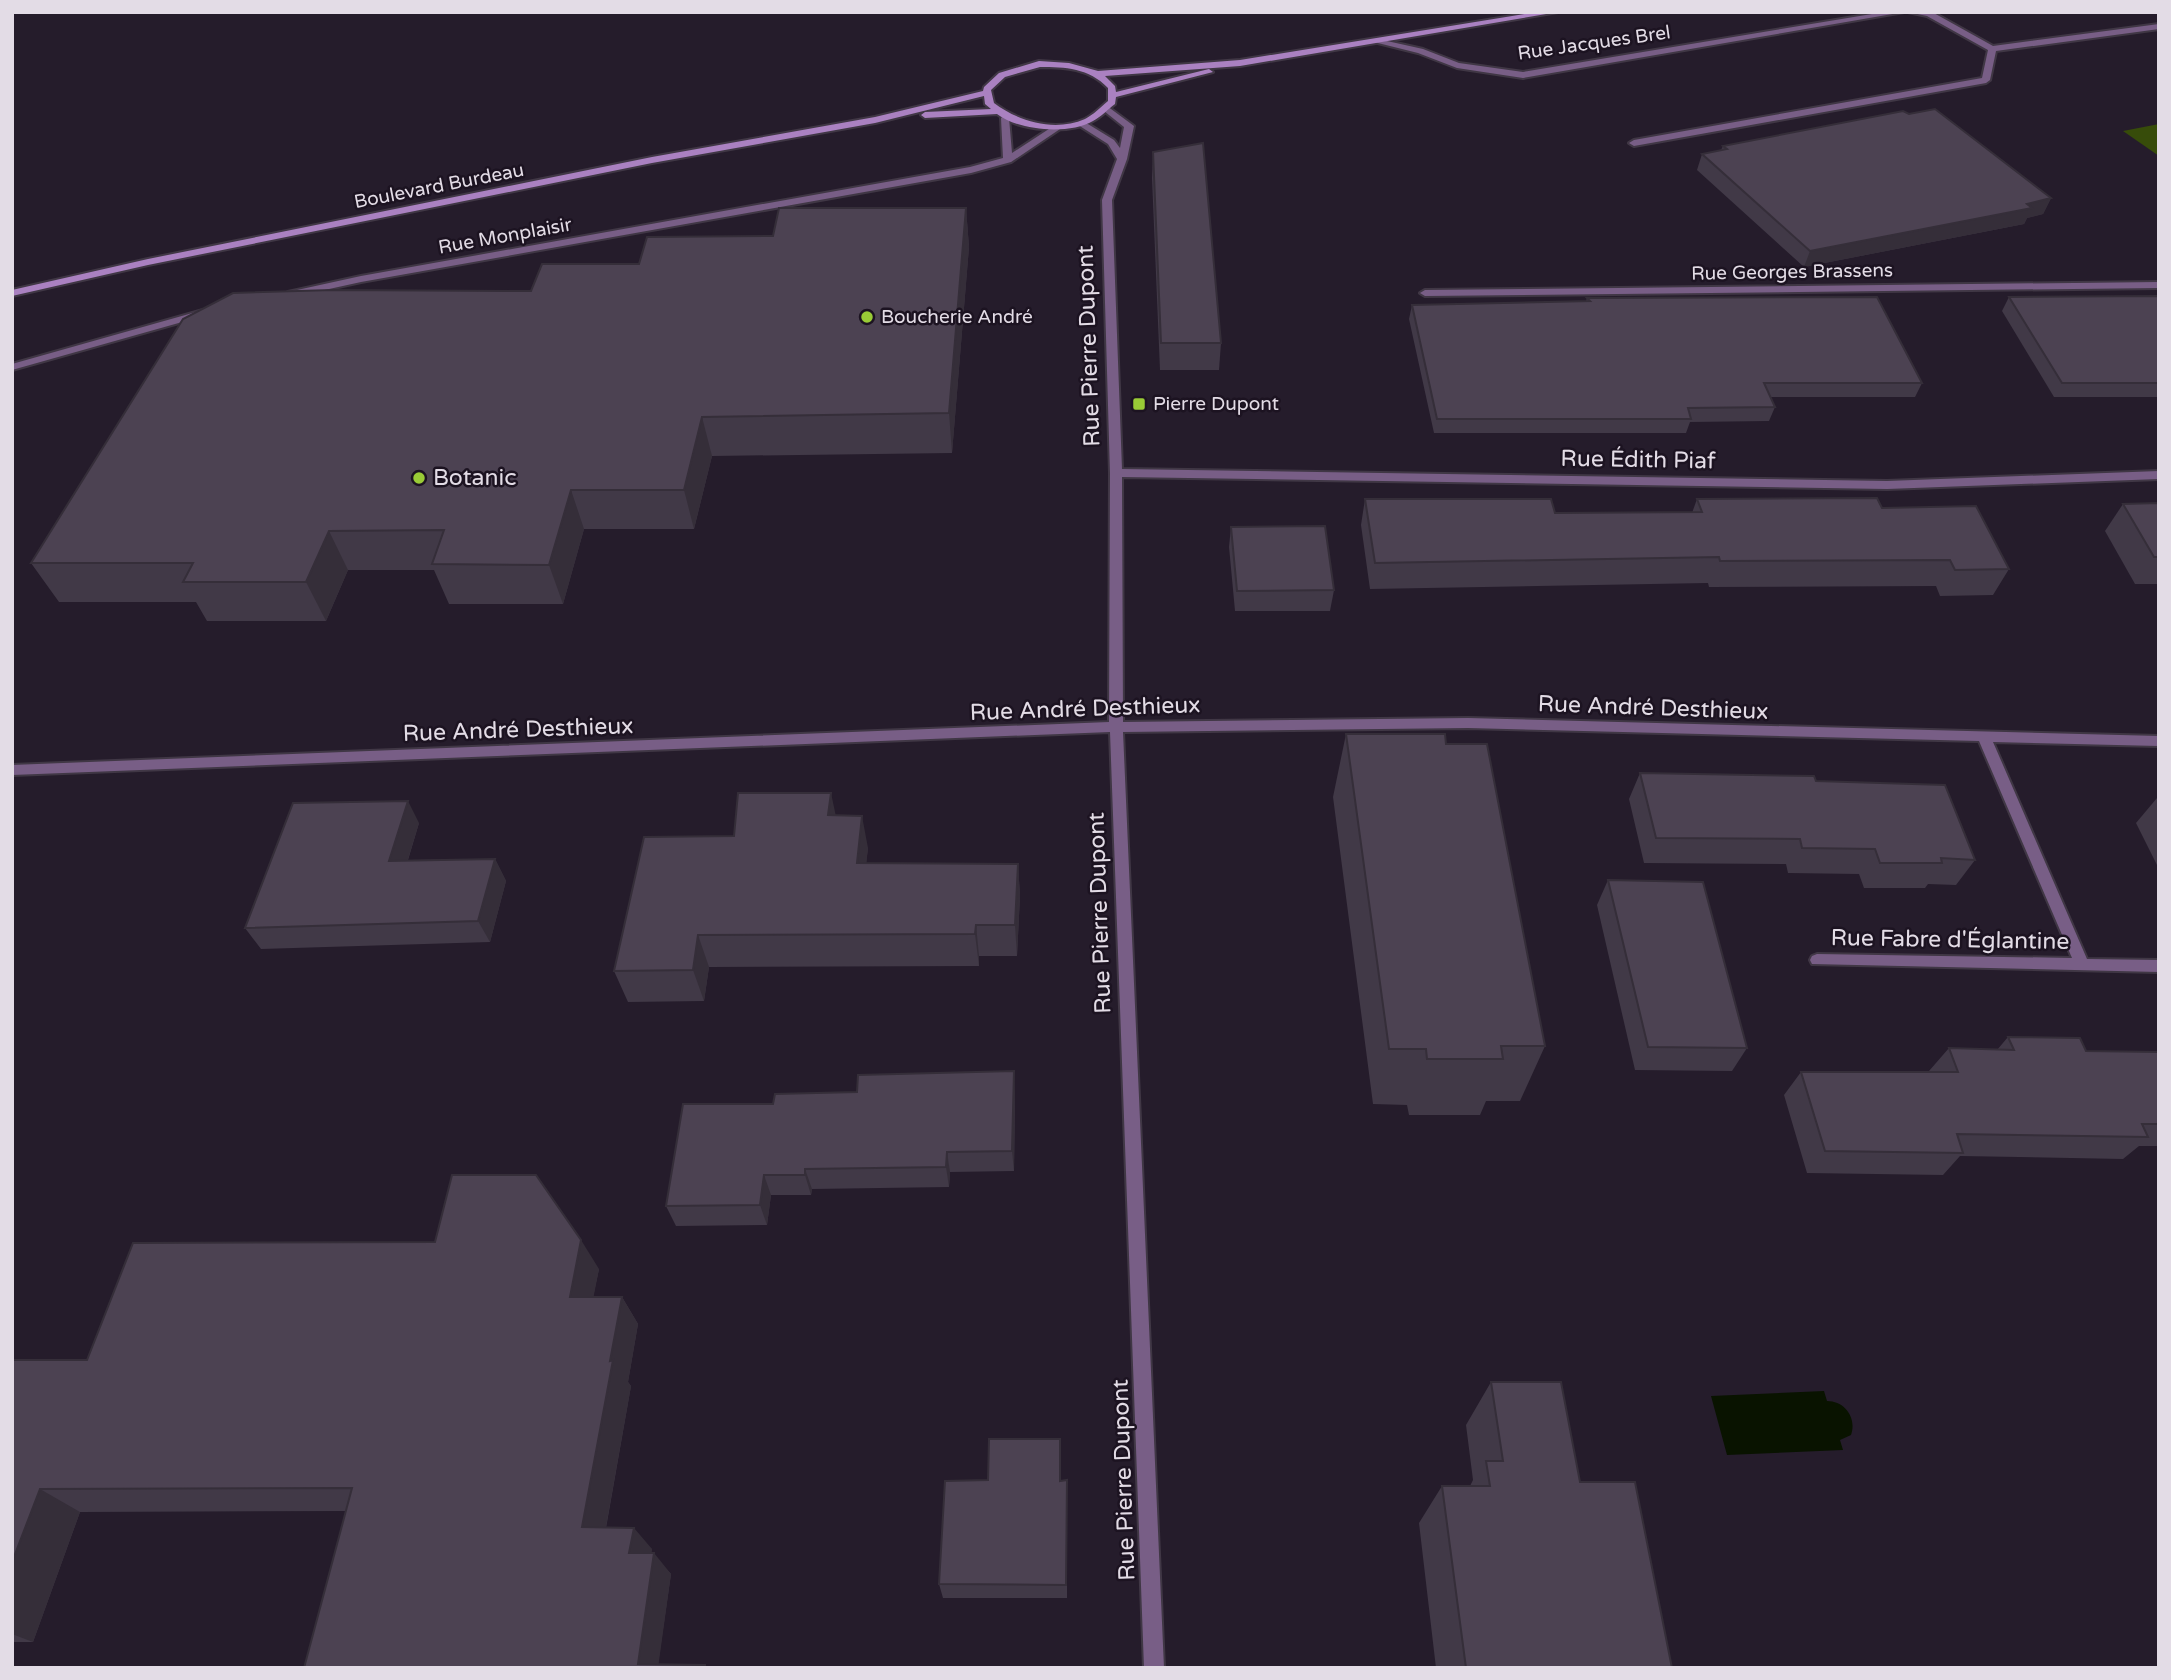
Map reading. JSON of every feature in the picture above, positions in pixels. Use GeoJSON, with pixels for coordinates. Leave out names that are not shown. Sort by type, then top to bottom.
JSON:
{"type":"FeatureCollection","features":[{"type":"Feature","properties":{"kind":"main road","name":"Boulevard Burdeau"},"geometry":{"type":"LineString","coordinates":[[875,121],[986,93],[991,83],[1003,74],[1040,64],[1080,67],[1097,74],[1240,63],[1554,12]]}},
{"type":"Feature","properties":{"kind":"main road","name":"Boulevard Burdeau"},"geometry":{"type":"LineString","coordinates":[[1113,95],[1240,63]]}},
{"type":"Feature","properties":{"kind":"main road"},"geometry":{"type":"LineString","coordinates":[[986,93],[987,103],[1005,118],[1021,124],[1058,127],[1080,123],[1107,108],[1113,95],[1106,80],[1097,74]]}},
{"type":"Feature","properties":{"kind":"main road","name":"Boulevard Burdeau"},"geometry":{"type":"LineString","coordinates":[[12,293],[148,262],[625,166],[875,121],[994,111]]}},
{"type":"Feature","properties":{"kind":"street","name":"Rue Jacques Brel"},"geometry":{"type":"LineString","coordinates":[[1378,42],[1420,51],[1457,65],[1523,75],[1900,12]]}},
{"type":"Feature","properties":{"kind":"street"},"geometry":{"type":"LineString","coordinates":[[1912,12],[1929,14],[1992,49],[2159,26]]}},
{"type":"Feature","properties":{"kind":"street"},"geometry":{"type":"LineString","coordinates":[[1634,143],[1986,80],[1992,49]]}},
{"type":"Feature","properties":{"kind":"street","name":"Rue Pierre Dupont"},"geometry":{"type":"LineString","coordinates":[[1107,108],[1129,127],[1122,159],[1107,200],[1116,473],[1115,727],[1154,1668]]}},
{"type":"Feature","properties":{"kind":"street"},"geometry":{"type":"LineString","coordinates":[[1005,118],[1008,160]]}},
{"type":"Feature","properties":{"kind":"street"},"geometry":{"type":"LineString","coordinates":[[1080,123],[1111,142],[1122,159]]}},
{"type":"Feature","properties":{"kind":"street","name":"Rue Monplaisir"},"geometry":{"type":"LineString","coordinates":[[281,296],[360,279],[971,170],[1008,160],[1058,127]]}},
{"type":"Feature","properties":{"kind":"street","name":"Rue Georges Brassens"},"geometry":{"type":"LineString","coordinates":[[1425,293],[2159,285]]}},
{"type":"Feature","properties":{"kind":"street"},"geometry":{"type":"LineString","coordinates":[[12,367],[175,319],[215,310]]}},
{"type":"Feature","properties":{"kind":"street","name":"Rue Édith Piaf"},"geometry":{"type":"LineString","coordinates":[[1116,473],[1887,485],[2159,475]]}},
{"type":"Feature","properties":{"kind":"street","name":"Rue André Desthieux"},"geometry":{"type":"LineString","coordinates":[[12,770],[1115,727],[1468,723],[2159,741]]}},
{"type":"Feature","properties":{"kind":"street","name":"Rue Fabre d'Églantine"},"geometry":{"type":"LineString","coordinates":[[1984,737],[2082,964]]}},
{"type":"Feature","properties":{"kind":"street","name":"Rue Fabre d'Églantine"},"geometry":{"type":"LineString","coordinates":[[1817,960],[2159,966]]}},
{"type":"Feature","properties":{"kind":"green space"},"geometry":{"type":"Polygon","coordinates":[[[2159,124],[2159,156],[2123,131],[2159,124]]]}},
{"type":"Feature","properties":{"kind":"shaded area"},"geometry":{"type":"Polygon","coordinates":[[[1824,1391],[1827,1401],[1844,1407],[1851,1417],[1851,1435],[1840,1440],[1843,1450],[1727,1455],[1711,1396],[1824,1391]]]}},
{"type":"Feature","properties":{"kind":"building"},"geometry":{"type":"Polygon","coordinates":[[[1935,109],[2051,198],[2027,204],[2032,208],[1810,251],[1702,154],[1727,149],[1723,146],[1903,111],[1909,114],[1935,109]]]}},
{"type":"Feature","properties":{"kind":"building"},"geometry":{"type":"Polygon","coordinates":[[[1203,143],[1221,343],[1161,343],[1153,152],[1203,143]]]}},
{"type":"Feature","properties":{"kind":"building","name":"Botanic"},"geometry":{"type":"Polygon","coordinates":[[[779,208],[966,208],[949,413],[702,417],[684,490],[571,490],[549,565],[432,564],[444,530],[329,531],[306,582],[183,582],[193,563],[31,563],[183,319],[233,293],[333,290],[531,291],[542,264],[639,264],[647,237],[773,236],[779,208]]]}},
{"type":"Feature","properties":{"kind":"building"},"geometry":{"type":"Polygon","coordinates":[[[2159,296],[2159,383],[2062,383],[2009,297],[2159,296]]]}},
{"type":"Feature","properties":{"kind":"building"},"geometry":{"type":"Polygon","coordinates":[[[1877,297],[1922,383],[1764,383],[1775,407],[1688,408],[1691,419],[1437,419],[1412,305],[1590,301],[1587,298],[1877,297]]]}},
{"type":"Feature","properties":{"kind":"building"},"geometry":{"type":"Polygon","coordinates":[[[1877,498],[1882,508],[1976,506],[2009,569],[1955,570],[1950,560],[1720,561],[1719,557],[1375,563],[1365,499],[1551,499],[1555,513],[1702,512],[1697,499],[1877,498]]]}},
{"type":"Feature","properties":{"kind":"building"},"geometry":{"type":"Polygon","coordinates":[[[2159,503],[2159,557],[2154,557],[2123,504],[2159,503]]]}},
{"type":"Feature","properties":{"kind":"building"},"geometry":{"type":"Polygon","coordinates":[[[1325,526],[1334,590],[1237,591],[1231,527],[1325,526]]]}},
{"type":"Feature","properties":{"kind":"building"},"geometry":{"type":"Polygon","coordinates":[[[1346,734],[1445,734],[1446,744],[1487,744],[1545,1046],[1501,1046],[1503,1059],[1427,1059],[1426,1049],[1389,1049],[1346,734]]]}},
{"type":"Feature","properties":{"kind":"building"},"geometry":{"type":"Polygon","coordinates":[[[1640,773],[1814,776],[1816,781],[1945,785],[1975,860],[1941,858],[1942,863],[1880,863],[1875,849],[1802,848],[1800,839],[1656,838],[1640,773]]]}},
{"type":"Feature","properties":{"kind":"building"},"geometry":{"type":"Polygon","coordinates":[[[738,793],[831,793],[828,815],[862,816],[857,863],[1018,864],[1015,925],[976,925],[975,934],[698,935],[693,970],[614,971],[644,837],[734,836],[738,793]]]}},
{"type":"Feature","properties":{"kind":"building"},"geometry":{"type":"Polygon","coordinates":[[[408,801],[389,861],[495,859],[478,921],[245,928],[293,803],[408,801]]]}},
{"type":"Feature","properties":{"kind":"building"},"geometry":{"type":"Polygon","coordinates":[[[1608,880],[1703,882],[1747,1048],[1648,1047],[1608,880]]]}},
{"type":"Feature","properties":{"kind":"building"},"geometry":{"type":"Polygon","coordinates":[[[2008,1037],[2080,1038],[2086,1051],[2159,1052],[2159,1124],[2142,1124],[2148,1137],[1957,1134],[1963,1153],[1825,1151],[1801,1072],[1958,1072],[1949,1048],[2014,1050],[2008,1037]]]}},
{"type":"Feature","properties":{"kind":"building"},"geometry":{"type":"Polygon","coordinates":[[[1014,1071],[1012,1151],[947,1152],[946,1167],[805,1169],[805,1175],[764,1175],[760,1205],[666,1206],[683,1104],[773,1104],[775,1094],[857,1092],[858,1075],[1014,1071]]]}},
{"type":"Feature","properties":{"kind":"building"},"geometry":{"type":"Polygon","coordinates":[[[452,1175],[536,1175],[581,1240],[570,1297],[622,1297],[582,1527],[634,1528],[629,1553],[654,1553],[638,1664],[705,1665],[705,1668],[304,1668],[352,1488],[40,1489],[12,1562],[12,1360],[87,1360],[133,1243],[435,1242],[452,1175]]]}},
{"type":"Feature","properties":{"kind":"building"},"geometry":{"type":"Polygon","coordinates":[[[1491,1382],[1561,1382],[1580,1482],[1635,1482],[1672,1668],[1466,1668],[1442,1486],[1490,1486],[1486,1461],[1503,1461],[1491,1382]]]}},
{"type":"Feature","properties":{"kind":"building"},"geometry":{"type":"Polygon","coordinates":[[[989,1439],[1060,1439],[1060,1481],[1067,1480],[1066,1585],[939,1584],[945,1481],[988,1480],[989,1439]]]}},
{"type":"Feature","properties":{"kind":"place","name":"Boucherie André"},"geometry":{"type":"Point","coordinates":[867,317]}},
{"type":"Feature","properties":{"kind":"place","name":"Pierre Dupont"},"geometry":{"type":"Point","coordinates":[1139,404]}},
{"type":"Feature","properties":{"kind":"place","name":"Botanic"},"geometry":{"type":"Point","coordinates":[419,478]}}]}
